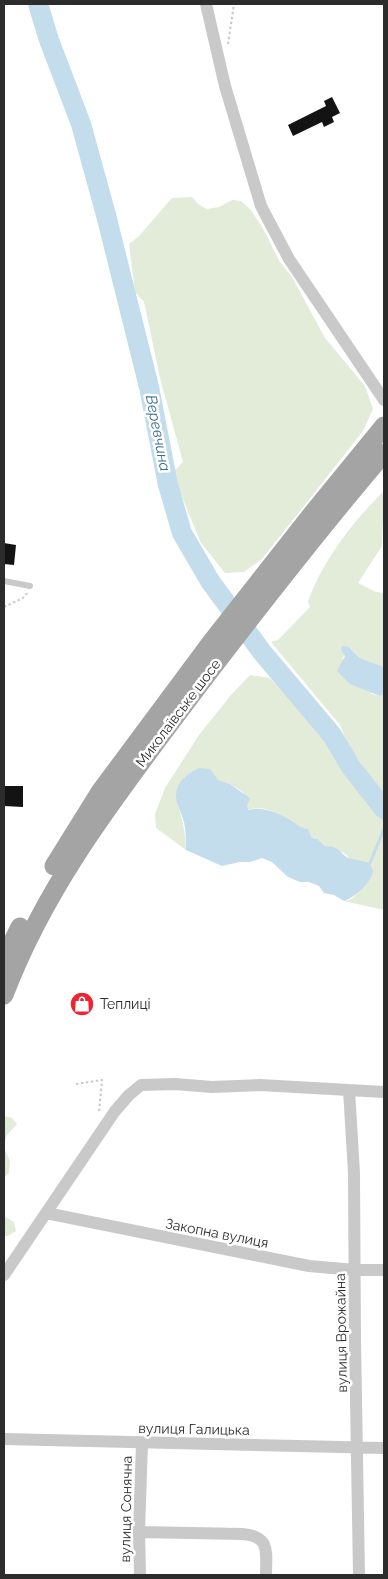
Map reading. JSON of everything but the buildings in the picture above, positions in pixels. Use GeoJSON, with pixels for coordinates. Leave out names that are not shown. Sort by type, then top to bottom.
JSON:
{"type":"FeatureCollection","features":[{"type":"Feature","properties":{"kind":"main road","name":"Миколаївське шосе"},"geometry":{"type":"LineString","coordinates":[[4,995],[23,948],[41,912],[112,800],[217,648],[256,585],[384,426]]}},
{"type":"Feature","properties":{"kind":"main road","name":"Миколаївське шосе"},"geometry":{"type":"LineString","coordinates":[[4,959],[30,904],[100,792],[217,648],[262,602],[323,524],[384,453]]}},
{"type":"Feature","properties":{"kind":"street"},"geometry":{"type":"LineString","coordinates":[[206,4],[225,86],[261,206],[290,259],[384,400]]}},
{"type":"Feature","properties":{"kind":"street"},"geometry":{"type":"LineString","coordinates":[[4,1275],[97,1136],[129,1095],[142,1085],[260,1086],[384,1092]]}},
{"type":"Feature","properties":{"kind":"street","name":"вулиця Врожайна"},"geometry":{"type":"LineString","coordinates":[[349,1090],[354,1173],[354,1340],[358,1448],[359,1575]]}},
{"type":"Feature","properties":{"kind":"street","name":"Закопна вулиця"},"geometry":{"type":"LineString","coordinates":[[46,1213],[309,1266],[355,1270],[384,1270]]}},
{"type":"Feature","properties":{"kind":"street","name":"вулиця Галицька"},"geometry":{"type":"LineString","coordinates":[[4,1438],[384,1448]]}},
{"type":"Feature","properties":{"kind":"street","name":"вулиця Сонячна"},"geometry":{"type":"LineString","coordinates":[[140,1575],[139,1532],[142,1443]]}},
{"type":"Feature","properties":{"kind":"street"},"geometry":{"type":"LineString","coordinates":[[139,1532],[242,1534],[256,1536],[264,1542],[266,1548],[266,1575]]}},
{"type":"Feature","properties":{"kind":"lane"},"geometry":{"type":"LineString","coordinates":[[4,581],[30,586]]}},
{"type":"Feature","properties":{"kind":"path"},"geometry":{"type":"LineString","coordinates":[[4,607],[23,598],[28,593],[30,586]]}},
{"type":"Feature","properties":{"kind":"path"},"geometry":{"type":"LineString","coordinates":[[76,1084],[102,1080],[97,1136]]}},
{"type":"Feature","properties":{"kind":"green space"},"geometry":{"type":"Polygon","coordinates":[[[192,197],[198,204],[207,209],[219,207],[232,200],[241,201],[251,210],[280,262],[292,277],[325,338],[365,386],[373,409],[363,431],[262,559],[244,572],[225,573],[201,543],[172,473],[183,462],[160,378],[144,302],[135,292],[129,244],[139,236],[172,198],[192,197]]]}},
{"type":"Feature","properties":{"kind":"green space"},"geometry":{"type":"Polygon","coordinates":[[[384,491],[382,546],[358,583],[376,592],[384,593],[384,667],[361,658],[349,647],[342,659],[372,694],[380,696],[384,694],[384,796],[348,745],[340,725],[271,642],[278,640],[310,607],[308,602],[314,587],[330,557],[361,515],[384,491]]]}},
{"type":"Feature","properties":{"kind":"green space"},"geometry":{"type":"Polygon","coordinates":[[[250,675],[270,678],[314,722],[367,800],[384,820],[384,910],[344,901],[352,899],[370,880],[345,854],[332,847],[325,846],[318,839],[312,838],[308,830],[272,811],[256,808],[247,810],[243,792],[230,784],[217,780],[176,798],[184,830],[186,850],[156,828],[155,814],[165,788],[199,735],[231,695],[250,675]]]}},
{"type":"Feature","properties":{"kind":"green space"},"geometry":{"type":"Polygon","coordinates":[[[5,1116],[12,1118],[17,1124],[7,1135],[4,1145],[5,1116]]]}},
{"type":"Feature","properties":{"kind":"green space"},"geometry":{"type":"Polygon","coordinates":[[[4,1148],[10,1161],[9,1173],[4,1178],[4,1148]]]}},
{"type":"Feature","properties":{"kind":"green space"},"geometry":{"type":"Polygon","coordinates":[[[4,1210],[5,1217],[14,1222],[16,1231],[8,1236],[4,1236],[4,1210]]]}},
{"type":"Feature","properties":{"kind":"water"},"geometry":{"type":"Polygon","coordinates":[[[342,646],[349,647],[365,660],[384,667],[384,694],[380,696],[350,684],[337,671],[345,656],[341,650],[342,646]]]}},
{"type":"Feature","properties":{"kind":"water"},"geometry":{"type":"Polygon","coordinates":[[[199,768],[210,769],[218,780],[230,784],[250,798],[247,805],[248,810],[264,809],[280,814],[300,827],[308,829],[312,838],[318,839],[325,846],[338,849],[349,858],[370,863],[373,870],[370,879],[358,893],[344,901],[334,895],[324,893],[319,886],[288,877],[272,862],[262,858],[250,862],[222,866],[186,850],[185,825],[176,793],[180,783],[190,773],[199,768]]]}},
{"type":"Feature","properties":{"kind":"waterway","name":"Веревчина"},"geometry":{"type":"LineString","coordinates":[[38,4],[49,40],[81,124],[106,215],[149,387],[168,485],[182,533],[210,581],[262,652],[332,735],[351,767],[384,809]]}},
{"type":"Feature","properties":{"kind":"waterway"},"geometry":{"type":"LineString","coordinates":[[370,863],[384,829]]}},
{"type":"Feature","properties":{"kind":"place","name":"Теплиці"},"geometry":{"type":"Point","coordinates":[82,1004]}}]}
